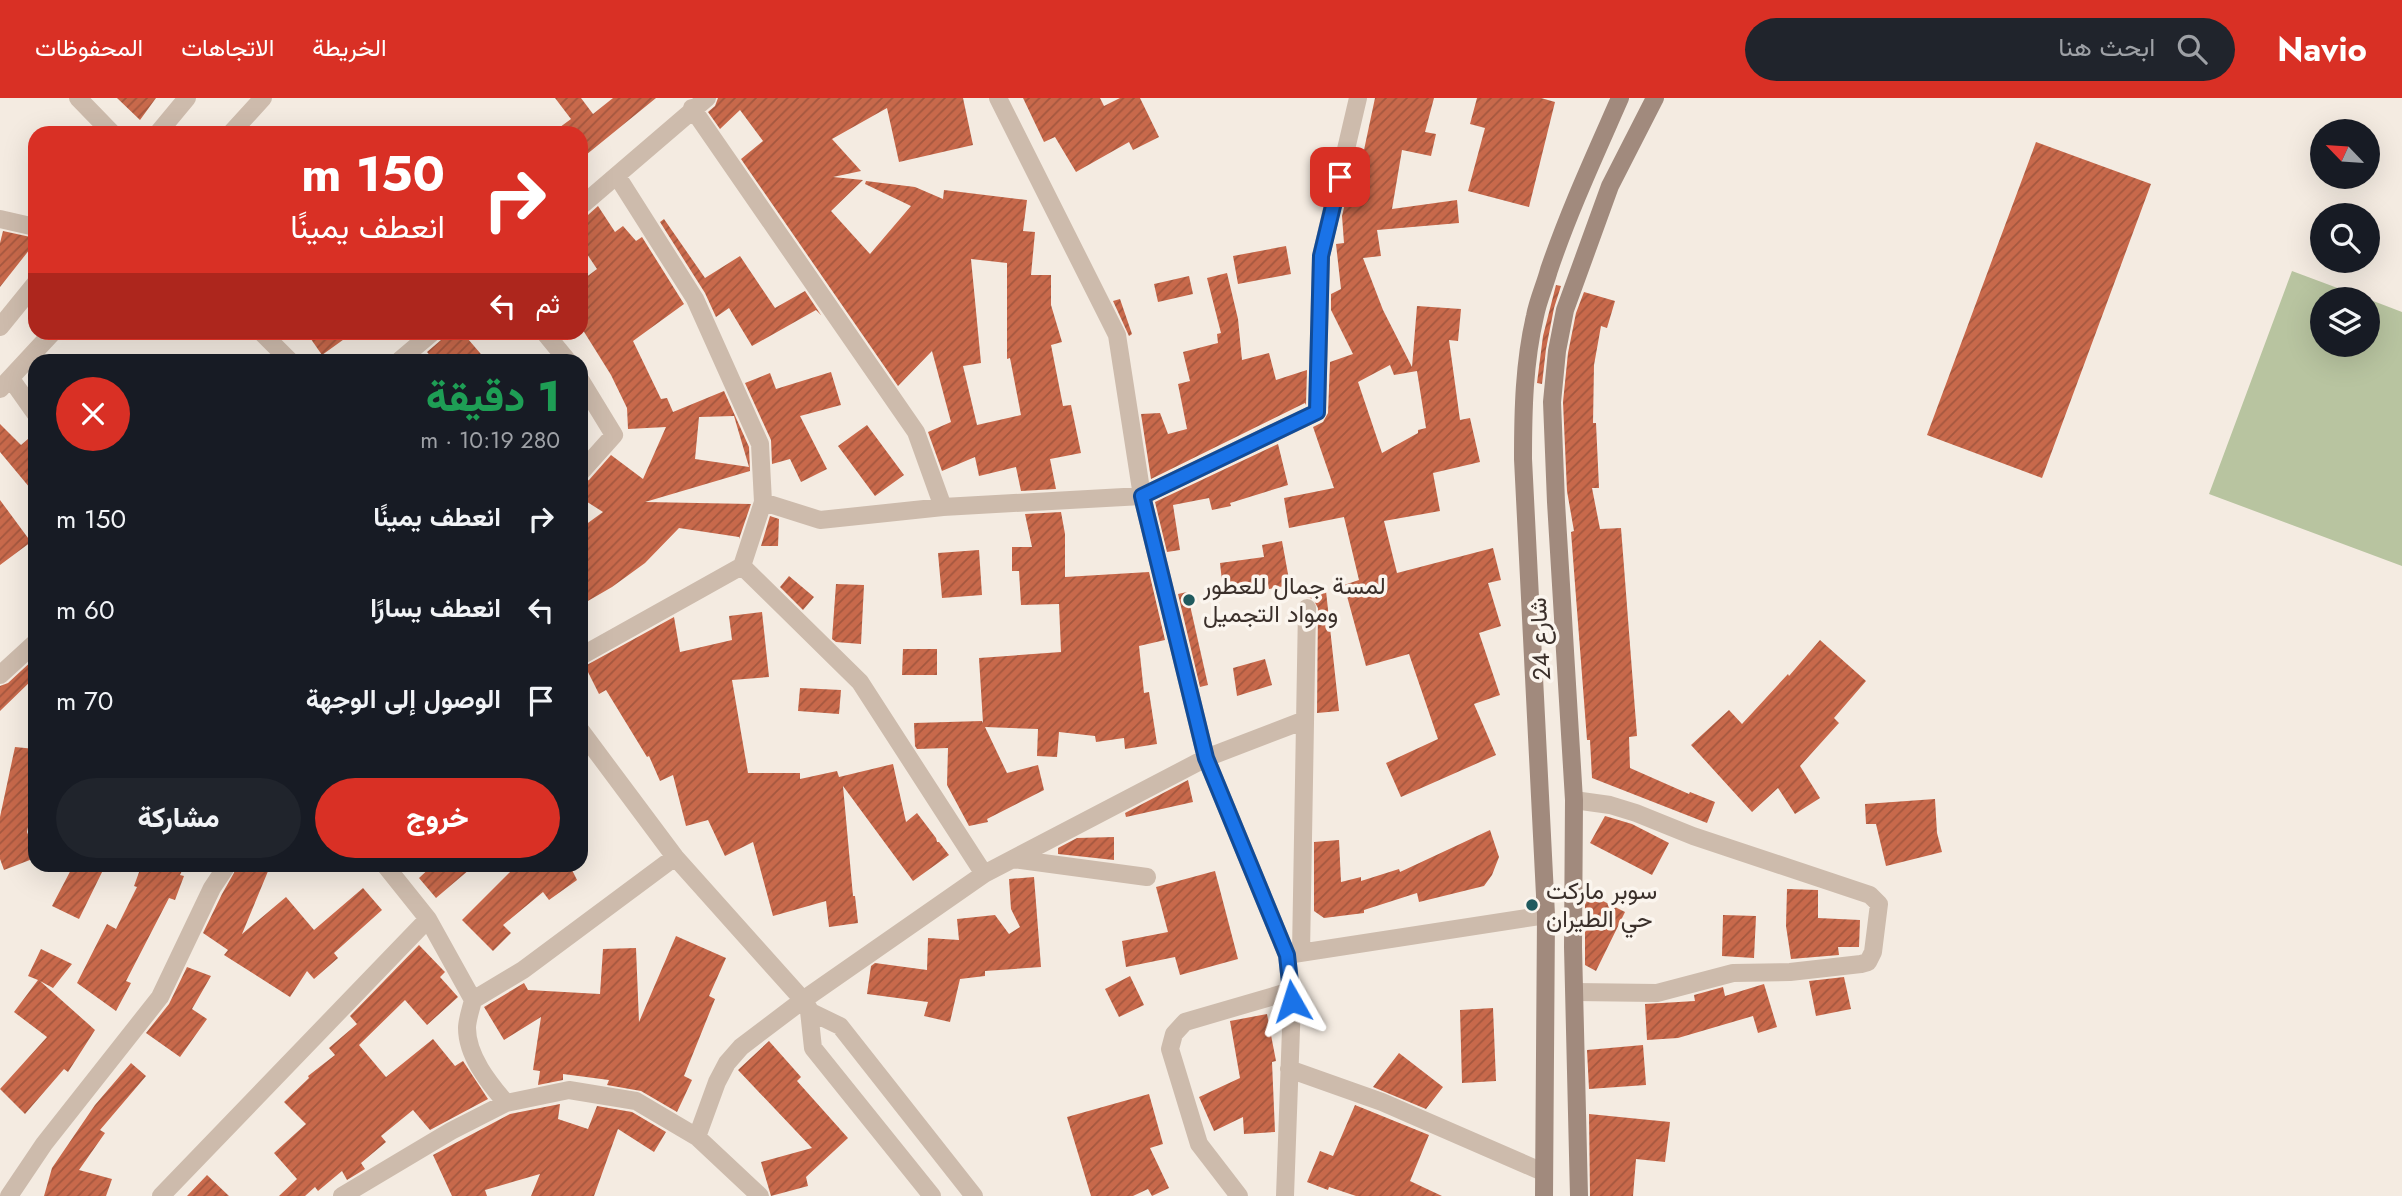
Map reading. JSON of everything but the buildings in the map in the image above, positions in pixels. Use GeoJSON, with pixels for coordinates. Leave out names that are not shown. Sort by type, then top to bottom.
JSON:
{"type":"FeatureCollection","features":[{"type":"Feature","properties":{"kind":"street"},"geometry":{"type":"LineString","coordinates":[[78,98],[105,126]]}},
{"type":"Feature","properties":{"kind":"street"},"geometry":{"type":"LineString","coordinates":[[164,126],[187,98]]}},
{"type":"Feature","properties":{"kind":"street"},"geometry":{"type":"LineString","coordinates":[[238,126],[263,98]]}},
{"type":"Feature","properties":{"kind":"street"},"geometry":{"type":"LineString","coordinates":[[998,98],[1117,335],[1142,496],[1206,758],[1294,954]]}},
{"type":"Feature","properties":{"kind":"street"},"geometry":{"type":"LineString","coordinates":[[763,502],[820,520],[943,507],[1142,496],[1317,412],[1321,256],[1358,98]]}},
{"type":"Feature","properties":{"kind":"street","name":"شارع 24"},"geometry":{"type":"LineString","coordinates":[[1544,1196],[1546,915],[1523,459],[1527,363],[1535,315],[1557,246],[1620,98]]}},
{"type":"Feature","properties":{"kind":"street","name":"شارع 24"},"geometry":{"type":"LineString","coordinates":[[1579,1196],[1574,800],[1552,402],[1557,351],[1566,310],[1610,186],[1655,98]]}},
{"type":"Feature","properties":{"kind":"street"},"geometry":{"type":"LineString","coordinates":[[588,200],[699,103],[916,432],[943,507]]}},
{"type":"Feature","properties":{"kind":"street"},"geometry":{"type":"LineString","coordinates":[[588,652],[742,566],[763,502],[760,444],[695,299],[617,176]]}},
{"type":"Feature","properties":{"kind":"street"},"geometry":{"type":"LineString","coordinates":[[0,219],[28,225]]}},
{"type":"Feature","properties":{"kind":"street"},"geometry":{"type":"LineString","coordinates":[[0,327],[28,293]]}},
{"type":"Feature","properties":{"kind":"street"},"geometry":{"type":"LineString","coordinates":[[33,354],[46,340]]}},
{"type":"Feature","properties":{"kind":"street"},"geometry":{"type":"LineString","coordinates":[[269,340],[283,354]]}},
{"type":"Feature","properties":{"kind":"street"},"geometry":{"type":"LineString","coordinates":[[407,354],[424,340]]}},
{"type":"Feature","properties":{"kind":"street"},"geometry":{"type":"LineString","coordinates":[[551,340],[562,354]]}},
{"type":"Feature","properties":{"kind":"street"},"geometry":{"type":"LineString","coordinates":[[28,360],[6,384],[28,406]]}},
{"type":"Feature","properties":{"kind":"street"},"geometry":{"type":"LineString","coordinates":[[588,392],[614,435],[588,464]]}},
{"type":"Feature","properties":{"kind":"street"},"geometry":{"type":"LineString","coordinates":[[742,566],[860,682],[984,874]]}},
{"type":"Feature","properties":{"kind":"street"},"geometry":{"type":"LineString","coordinates":[[1285,1196],[1291,991],[1305,720],[1307,608]]}},
{"type":"Feature","properties":{"kind":"street"},"geometry":{"type":"LineString","coordinates":[[0,675],[28,649]]}},
{"type":"Feature","properties":{"kind":"street"},"geometry":{"type":"LineString","coordinates":[[697,1137],[717,1082],[727,1063],[741,1047],[806,1005],[984,874],[1206,758],[1305,720]]}},
{"type":"Feature","properties":{"kind":"street"},"geometry":{"type":"LineString","coordinates":[[588,740],[675,858],[806,1005],[840,1026],[974,1196]]}},
{"type":"Feature","properties":{"kind":"street"},"geometry":{"type":"LineString","coordinates":[[1574,800],[1610,805],[1636,813],[1693,836],[1870,895],[1879,904],[1873,952],[1868,962],[1790,972],[1733,973],[1657,993],[1575,992]]}},
{"type":"Feature","properties":{"kind":"street"},"geometry":{"type":"LineString","coordinates":[[473,1000],[523,970],[675,858]]}},
{"type":"Feature","properties":{"kind":"street"},"geometry":{"type":"LineString","coordinates":[[1013,859],[1147,877]]}},
{"type":"Feature","properties":{"kind":"street"},"geometry":{"type":"LineString","coordinates":[[9,1196],[44,1144],[160,997],[212,888],[223,872]]}},
{"type":"Feature","properties":{"kind":"street"},"geometry":{"type":"LineString","coordinates":[[390,872],[428,919],[473,1000],[467,1029],[474,1058],[492,1087],[506,1103]]}},
{"type":"Feature","properties":{"kind":"street"},"geometry":{"type":"LineString","coordinates":[[1294,954],[1546,915]]}},
{"type":"Feature","properties":{"kind":"street"},"geometry":{"type":"LineString","coordinates":[[161,1196],[428,919]]}},
{"type":"Feature","properties":{"kind":"street"},"geometry":{"type":"LineString","coordinates":[[1239,1196],[1199,1144],[1170,1049],[1174,1034],[1185,1022],[1291,991]]}},
{"type":"Feature","properties":{"kind":"street"},"geometry":{"type":"LineString","coordinates":[[806,1005],[813,1048],[932,1196]]}},
{"type":"Feature","properties":{"kind":"street"},"geometry":{"type":"LineString","coordinates":[[1289,1069],[1382,1102],[1543,1172]]}},
{"type":"Feature","properties":{"kind":"street"},"geometry":{"type":"LineString","coordinates":[[342,1196],[452,1131],[506,1103],[569,1090],[636,1101],[697,1137],[760,1196]]}},
{"type":"Feature","properties":{"kind":"green space"},"geometry":{"type":"Polygon","coordinates":[[[2292,271],[2335,287],[2310,287],[2310,357],[2380,357],[2380,304],[2402,312],[2402,566],[2209,494],[2292,271]]]}},
{"type":"Feature","properties":{"kind":"place","name":"لمسة جمال للعطور ومواد التجميل"},"geometry":{"type":"Point","coordinates":[1189,600]}},
{"type":"Feature","properties":{"kind":"place","name":"سوبر ماركت حي الطيران"},"geometry":{"type":"Point","coordinates":[1532,905]}},
{"type":"Feature","properties":{"kind":"route"},"geometry":{"type":"LineString","coordinates":[[1292,1001],[1287,955],[1206,758],[1142,496],[1317,412],[1321,256],[1340,177]]}}]}
